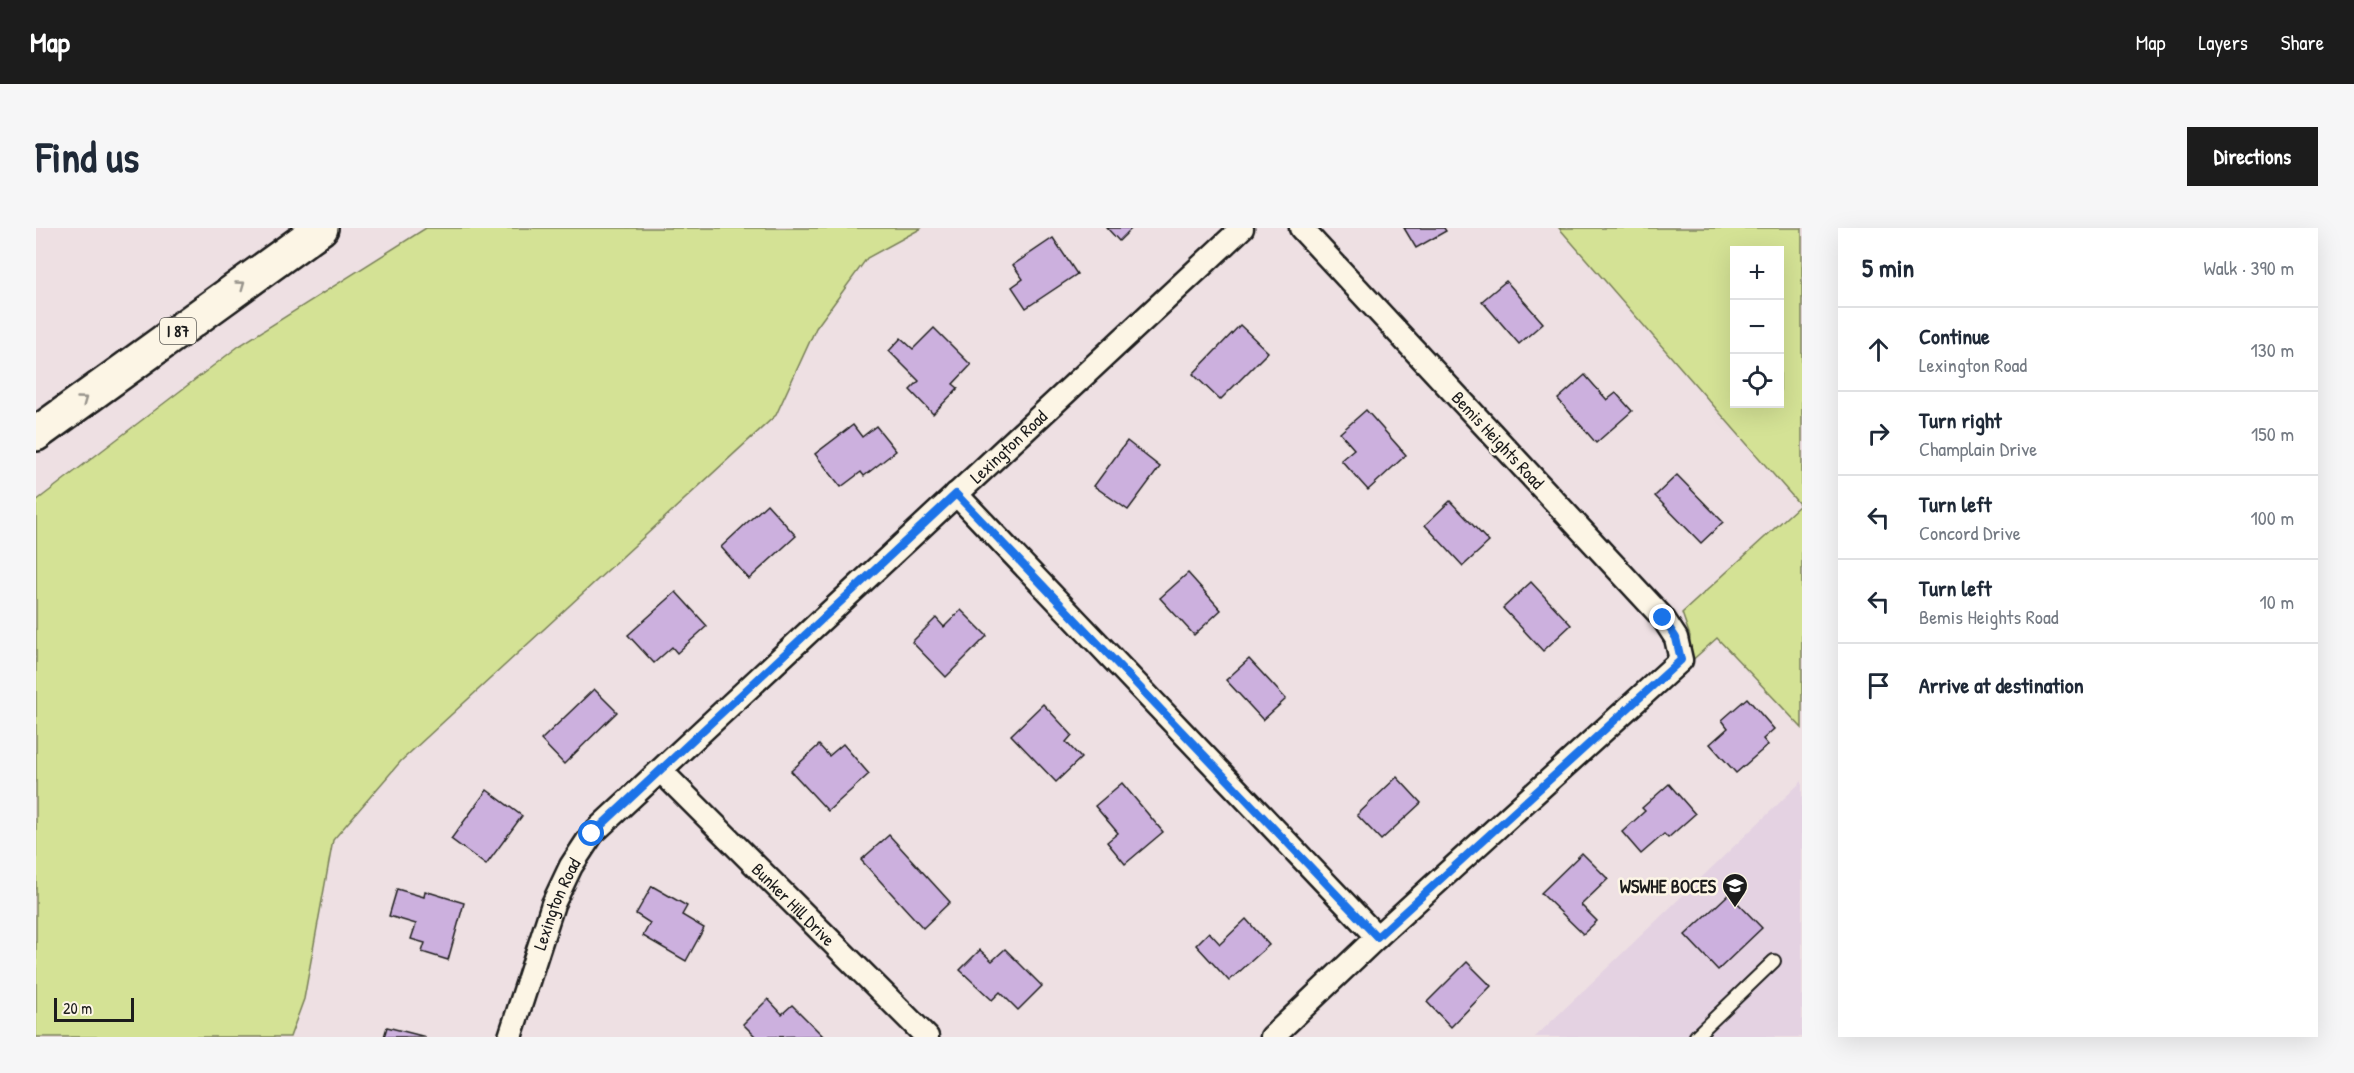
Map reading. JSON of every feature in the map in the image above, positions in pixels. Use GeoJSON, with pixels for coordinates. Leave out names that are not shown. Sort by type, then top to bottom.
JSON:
{"type":"FeatureCollection","features":[{"type":"Feature","properties":{"kind":"highway","name":"I 87"},"geometry":{"type":"LineString","coordinates":[[36,434],[321,228]]}},
{"type":"Feature","properties":{"kind":"street","name":"Lexington Road"},"geometry":{"type":"LineString","coordinates":[[510,1037],[553,904],[571,866],[592,834],[1242,228]]}},
{"type":"Feature","properties":{"kind":"street","name":"Bemis Heights Road"},"geometry":{"type":"LineString","coordinates":[[1301,228],[1663,618],[1676,638],[1681,660],[1377,937]]}},
{"type":"Feature","properties":{"kind":"street"},"geometry":{"type":"LineString","coordinates":[[956,494],[1377,937],[1272,1037]]}},
{"type":"Feature","properties":{"kind":"street","name":"Bunker Hill Drive"},"geometry":{"type":"LineString","coordinates":[[661,771],[927,1037]]}},
{"type":"Feature","properties":{"kind":"lane"},"geometry":{"type":"LineString","coordinates":[[1696,1037],[1774,960]]}},
{"type":"Feature","properties":{"kind":"shaded area","name":"WSWHE BOCES"},"geometry":{"type":"Polygon","coordinates":[[[1802,781],[1802,1037],[1535,1037],[1802,781]]]}},
{"type":"Feature","properties":{"kind":"green space"},"geometry":{"type":"Polygon","coordinates":[[[426,228],[922,228],[867,258],[816,328],[776,415],[401,761],[333,840],[304,999],[290,1037],[36,1037],[36,501],[239,346],[426,228]]]}},
{"type":"Feature","properties":{"kind":"green space"},"geometry":{"type":"Polygon","coordinates":[[[1559,228],[1802,228],[1802,728],[1717,638],[1688,664],[1690,636],[1682,613],[1800,505],[1559,228]]]}},
{"type":"Feature","properties":{"kind":"building"},"geometry":{"type":"Polygon","coordinates":[[[1107,228],[1132,228],[1119,241],[1107,228]]]}},
{"type":"Feature","properties":{"kind":"building"},"geometry":{"type":"Polygon","coordinates":[[[1404,228],[1444,228],[1446,231],[1416,248],[1404,228]]]}},
{"type":"Feature","properties":{"kind":"building"},"geometry":{"type":"Polygon","coordinates":[[[1053,238],[1077,274],[1026,308],[1012,287],[1023,279],[1013,265],[1053,238]]]}},
{"type":"Feature","properties":{"kind":"building"},"geometry":{"type":"Polygon","coordinates":[[[1506,281],[1543,323],[1519,344],[1482,301],[1506,281]]]}},
{"type":"Feature","properties":{"kind":"building"},"geometry":{"type":"Polygon","coordinates":[[[1240,325],[1268,352],[1220,400],[1193,374],[1240,325]]]}},
{"type":"Feature","properties":{"kind":"building"},"geometry":{"type":"Polygon","coordinates":[[[934,328],[971,365],[953,384],[958,388],[933,414],[910,390],[919,381],[889,351],[901,338],[913,349],[934,328]]]}},
{"type":"Feature","properties":{"kind":"building"},"geometry":{"type":"Polygon","coordinates":[[[1585,375],[1607,400],[1616,393],[1632,411],[1596,443],[1558,399],[1585,375]]]}},
{"type":"Feature","properties":{"kind":"building"},"geometry":{"type":"Polygon","coordinates":[[[1366,410],[1406,455],[1368,490],[1341,460],[1354,449],[1340,433],[1366,410]]]}},
{"type":"Feature","properties":{"kind":"building"},"geometry":{"type":"Polygon","coordinates":[[[853,425],[862,437],[876,426],[896,451],[864,476],[861,472],[841,487],[815,454],[853,425]]]}},
{"type":"Feature","properties":{"kind":"building"},"geometry":{"type":"Polygon","coordinates":[[[1127,441],[1160,467],[1128,510],[1094,486],[1127,441]]]}},
{"type":"Feature","properties":{"kind":"building"},"geometry":{"type":"Polygon","coordinates":[[[1677,475],[1723,522],[1701,543],[1655,496],[1677,475]]]}},
{"type":"Feature","properties":{"kind":"building"},"geometry":{"type":"Polygon","coordinates":[[[1450,501],[1489,542],[1463,566],[1425,525],[1450,501]]]}},
{"type":"Feature","properties":{"kind":"building"},"geometry":{"type":"Polygon","coordinates":[[[767,504],[796,536],[749,579],[721,547],[767,504]]]}},
{"type":"Feature","properties":{"kind":"building"},"geometry":{"type":"Polygon","coordinates":[[[1188,573],[1221,610],[1194,635],[1160,598],[1188,573]]]}},
{"type":"Feature","properties":{"kind":"building"},"geometry":{"type":"Polygon","coordinates":[[[1531,582],[1571,625],[1543,651],[1503,608],[1531,582]]]}},
{"type":"Feature","properties":{"kind":"building"},"geometry":{"type":"Polygon","coordinates":[[[676,592],[707,626],[677,653],[672,647],[654,663],[628,635],[676,592]]]}},
{"type":"Feature","properties":{"kind":"building"},"geometry":{"type":"Polygon","coordinates":[[[961,610],[987,636],[946,677],[912,642],[936,618],[944,627],[961,610]]]}},
{"type":"Feature","properties":{"kind":"building"},"geometry":{"type":"Polygon","coordinates":[[[1249,659],[1286,699],[1263,720],[1226,680],[1249,659]]]}},
{"type":"Feature","properties":{"kind":"building"},"geometry":{"type":"Polygon","coordinates":[[[594,689],[617,712],[564,764],[541,740],[594,689]]]}},
{"type":"Feature","properties":{"kind":"building"},"geometry":{"type":"Polygon","coordinates":[[[1747,698],[1774,729],[1763,739],[1768,745],[1736,773],[1710,744],[1728,728],[1722,720],[1747,698]]]}},
{"type":"Feature","properties":{"kind":"building"},"geometry":{"type":"Polygon","coordinates":[[[1043,704],[1072,735],[1066,742],[1081,758],[1056,782],[1011,735],[1043,704]]]}},
{"type":"Feature","properties":{"kind":"building"},"geometry":{"type":"Polygon","coordinates":[[[843,744],[869,774],[828,811],[791,771],[819,745],[829,756],[843,744]]]}},
{"type":"Feature","properties":{"kind":"building"},"geometry":{"type":"Polygon","coordinates":[[[1397,777],[1421,803],[1381,840],[1357,815],[1397,777]]]}},
{"type":"Feature","properties":{"kind":"building"},"geometry":{"type":"Polygon","coordinates":[[[1122,783],[1163,832],[1125,864],[1107,842],[1118,833],[1095,806],[1122,783]]]}},
{"type":"Feature","properties":{"kind":"building"},"geometry":{"type":"Polygon","coordinates":[[[1669,784],[1695,814],[1668,838],[1664,834],[1641,854],[1622,832],[1645,811],[1642,808],[1669,784]]]}},
{"type":"Feature","properties":{"kind":"building"},"geometry":{"type":"Polygon","coordinates":[[[487,790],[522,816],[486,865],[451,839],[487,790]]]}},
{"type":"Feature","properties":{"kind":"building"},"geometry":{"type":"Polygon","coordinates":[[[889,835],[950,902],[923,928],[861,860],[889,835]]]}},
{"type":"Feature","properties":{"kind":"building"},"geometry":{"type":"Polygon","coordinates":[[[1582,853],[1608,879],[1581,905],[1597,921],[1583,934],[1541,893],[1582,853]]]}},
{"type":"Feature","properties":{"kind":"building"},"geometry":{"type":"Polygon","coordinates":[[[652,886],[687,906],[682,915],[704,928],[686,961],[643,936],[650,923],[636,914],[652,886]]]}},
{"type":"Feature","properties":{"kind":"building"},"geometry":{"type":"Polygon","coordinates":[[[397,889],[424,897],[425,891],[464,903],[448,960],[422,952],[425,943],[411,939],[416,924],[389,916],[397,889]]]}},
{"type":"Feature","properties":{"kind":"building"},"geometry":{"type":"Polygon","coordinates":[[[1729,894],[1762,928],[1718,970],[1685,935],[1729,894]]]}},
{"type":"Feature","properties":{"kind":"building"},"geometry":{"type":"Polygon","coordinates":[[[1246,919],[1269,945],[1229,981],[1196,945],[1209,932],[1220,944],[1246,919]]]}},
{"type":"Feature","properties":{"kind":"building"},"geometry":{"type":"Polygon","coordinates":[[[1005,949],[1042,986],[1018,1010],[1000,992],[992,1000],[960,970],[980,950],[992,961],[1005,949]]]}},
{"type":"Feature","properties":{"kind":"building"},"geometry":{"type":"Polygon","coordinates":[[[1467,962],[1491,986],[1451,1027],[1427,1002],[1467,962]]]}},
{"type":"Feature","properties":{"kind":"building"},"geometry":{"type":"Polygon","coordinates":[[[768,999],[782,1014],[792,1005],[823,1036],[756,1037],[743,1024],[768,999]]]}},
{"type":"Feature","properties":{"kind":"building"},"geometry":{"type":"Polygon","coordinates":[[[387,1027],[426,1037],[384,1037],[387,1027]]]}},
{"type":"Feature","properties":{"kind":"place","name":"WSWHE BOCES"},"geometry":{"type":"Point","coordinates":[1735,909]}},
{"type":"Feature","properties":{"kind":"route"},"geometry":{"type":"LineString","coordinates":[[592,834],[956,494],[1377,937],[1681,660],[1676,638],[1663,618]]}}]}
